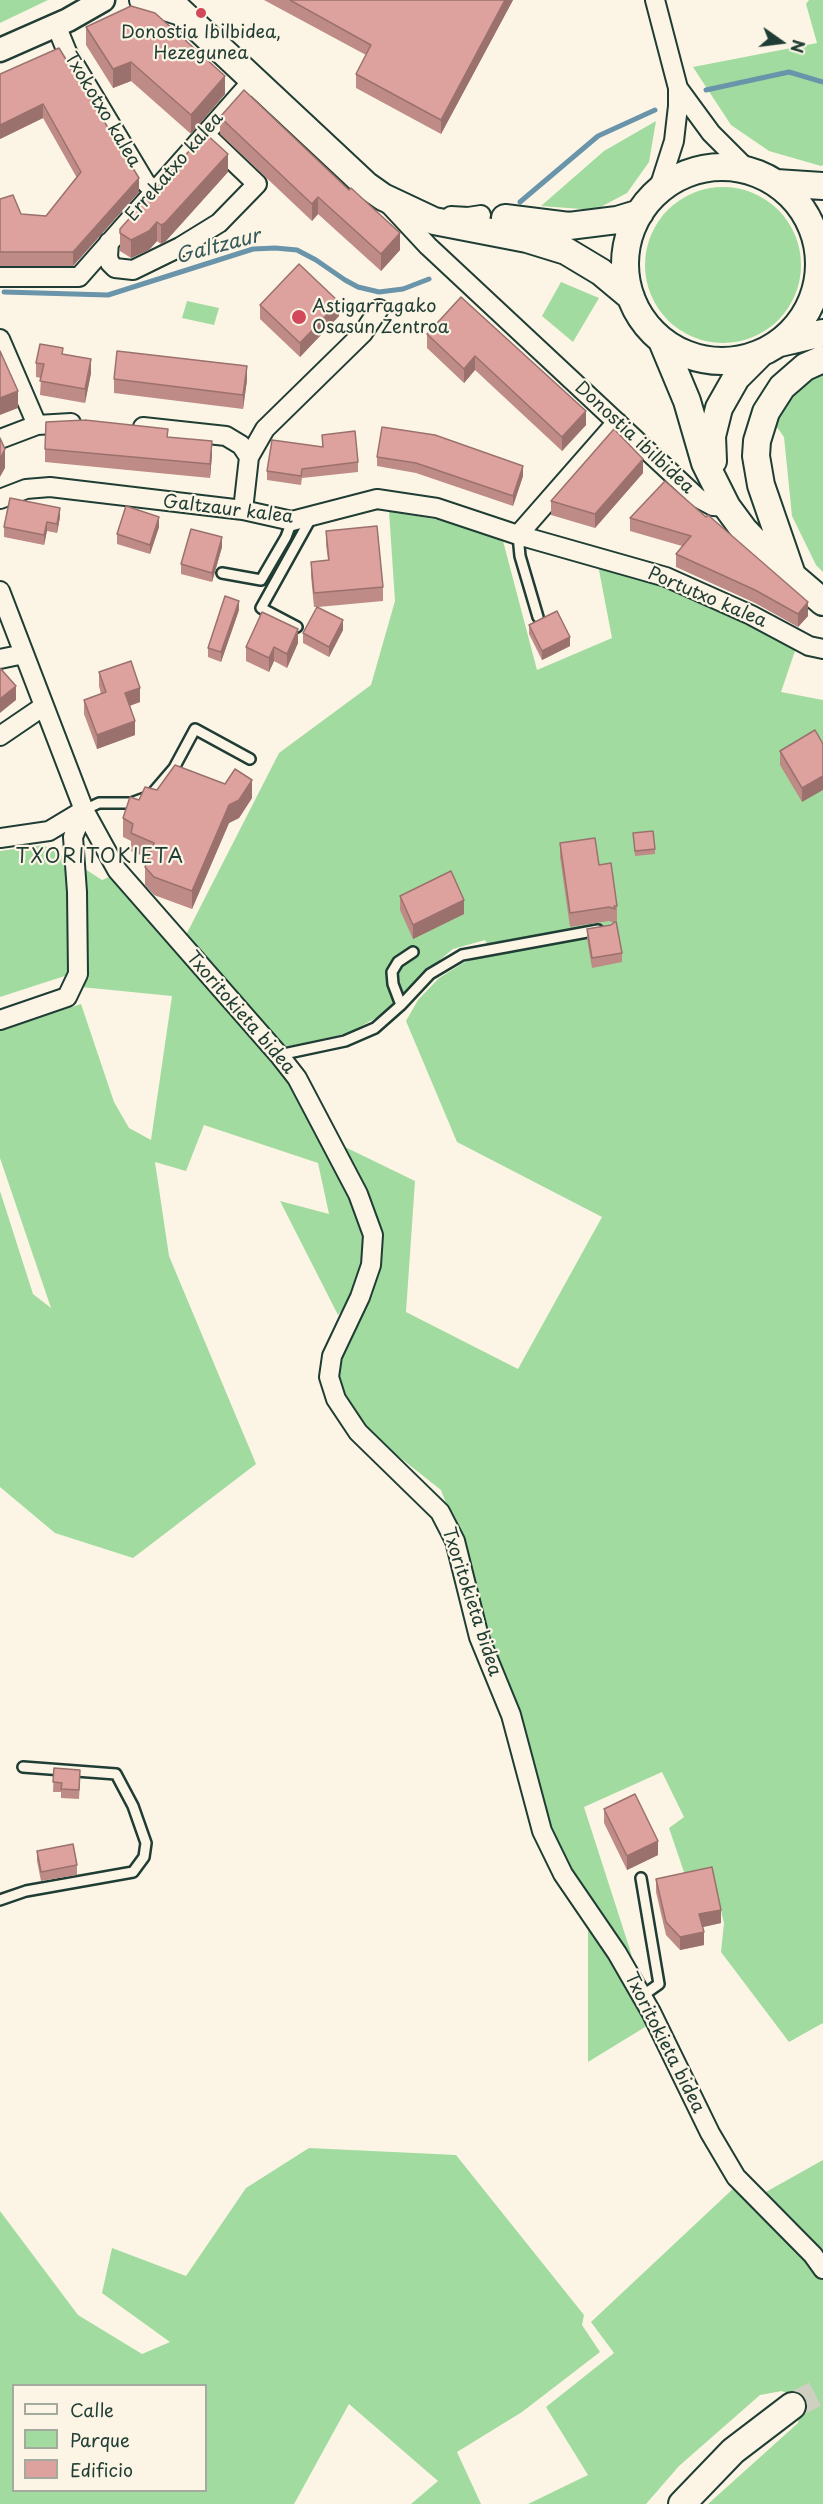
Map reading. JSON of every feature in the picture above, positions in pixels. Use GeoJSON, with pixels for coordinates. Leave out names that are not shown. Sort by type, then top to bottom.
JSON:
{"type":"FeatureCollection","features":[{"type":"Feature","properties":{"kind":"main road","name":"Donostia ibilbidea"},"geometry":{"type":"LineString","coordinates":[[143,0],[173,5],[383,197],[429,219],[569,226],[617,220],[640,213]]}},
{"type":"Feature","properties":{"kind":"main road"},"geometry":{"type":"LineString","coordinates":[[724,503],[713,457],[715,422],[726,392],[736,378],[770,348],[796,328],[808,310],[816,290],[821,262],[811,223],[790,194],[776,183],[749,171],[725,167],[701,169],[678,178],[658,191],[640,213],[629,236],[625,260],[627,286],[636,309],[652,332],[662,341],[690,356],[707,361],[743,359],[770,348],[823,333]]}},
{"type":"Feature","properties":{"kind":"main road","name":"Donostia ibilbidea"},"geometry":{"type":"LineString","coordinates":[[357,175],[377,188],[409,200],[566,251],[601,272],[632,297]]}},
{"type":"Feature","properties":{"kind":"main road"},"geometry":{"type":"LineString","coordinates":[[776,183],[823,186]]}},
{"type":"Feature","properties":{"kind":"main road"},"geometry":{"type":"LineString","coordinates":[[662,341],[687,401],[705,463],[724,503],[744,530],[793,578],[823,602]]}},
{"type":"Feature","properties":{"kind":"main road"},"geometry":{"type":"LineString","coordinates":[[793,578],[761,485],[756,456],[757,441],[766,412],[782,387],[805,367],[823,359]]}},
{"type":"Feature","properties":{"kind":"main road"},"geometry":{"type":"LineString","coordinates":[[682,2504],[733,2451],[792,2406]]}},
{"type":"Feature","properties":{"kind":"street"},"geometry":{"type":"LineString","coordinates":[[56,25],[72,9],[76,0]]}},
{"type":"Feature","properties":{"kind":"street"},"geometry":{"type":"LineString","coordinates":[[0,50],[56,25],[103,0]]}},
{"type":"Feature","properties":{"kind":"street"},"geometry":{"type":"LineString","coordinates":[[655,0],[678,88],[674,141],[658,191]]}},
{"type":"Feature","properties":{"kind":"street","name":"Txokotxo kalea"},"geometry":{"type":"LineString","coordinates":[[56,25],[67,52],[145,182],[154,190]]}},
{"type":"Feature","properties":{"kind":"street","name":"Errekatxo kalea"},"geometry":{"type":"LineString","coordinates":[[0,277],[79,277],[253,80]]}},
{"type":"Feature","properties":{"kind":"street"},"geometry":{"type":"LineString","coordinates":[[678,88],[711,133],[749,171]]}},
{"type":"Feature","properties":{"kind":"street"},"geometry":{"type":"LineString","coordinates":[[109,242],[110,263],[115,268],[133,270],[180,247],[219,223],[257,184],[204,134]]}},
{"type":"Feature","properties":{"kind":"street","name":"Donostia ibilbidea"},"geometry":{"type":"LineString","coordinates":[[383,197],[448,266],[703,501],[724,503]]}},
{"type":"Feature","properties":{"kind":"street"},"geometry":{"type":"LineString","coordinates":[[428,246],[424,233],[429,219]]}},
{"type":"Feature","properties":{"kind":"street"},"geometry":{"type":"LineString","coordinates":[[448,266],[442,251],[444,238],[452,230],[472,221]]}},
{"type":"Feature","properties":{"kind":"street"},"geometry":{"type":"LineString","coordinates":[[243,510],[249,457],[265,429],[363,333],[380,309]]}},
{"type":"Feature","properties":{"kind":"street"},"geometry":{"type":"LineString","coordinates":[[0,339],[37,425]]}},
{"type":"Feature","properties":{"kind":"street"},"geometry":{"type":"LineString","coordinates":[[0,439],[37,425],[94,421]]}},
{"type":"Feature","properties":{"kind":"street"},"geometry":{"type":"LineString","coordinates":[[518,535],[616,422]]}},
{"type":"Feature","properties":{"kind":"street"},"geometry":{"type":"LineString","coordinates":[[127,425],[226,436],[241,445],[249,457]]}},
{"type":"Feature","properties":{"kind":"street","name":"Galtzaur kalea"},"geometry":{"type":"LineString","coordinates":[[0,499],[27,489],[50,487],[243,510],[292,521],[311,518],[377,499],[436,508],[518,535]]}},
{"type":"Feature","properties":{"kind":"street","name":"Portutxo kalea"},"geometry":{"type":"LineString","coordinates":[[518,535],[666,577],[751,615],[809,646],[823,649]]}},
{"type":"Feature","properties":{"kind":"street","name":"Txoritokieta bidea"},"geometry":{"type":"LineString","coordinates":[[0,591],[84,810],[117,870],[297,1078],[353,1184],[373,1235],[371,1265],[360,1297],[332,1356],[329,1377],[336,1399],[358,1432],[440,1512],[454,1541],[479,1637],[511,1715],[542,1831],[563,1874],[617,1953],[642,1996],[710,2133],[736,2177],[813,2255],[823,2269]]}},
{"type":"Feature","properties":{"kind":"street"},"geometry":{"type":"LineString","coordinates":[[0,659],[24,654]]}},
{"type":"Feature","properties":{"kind":"street"},"geometry":{"type":"LineString","coordinates":[[0,736],[44,706]]}},
{"type":"Feature","properties":{"kind":"street"},"geometry":{"type":"LineString","coordinates":[[0,838],[49,831],[84,810]]}},
{"type":"Feature","properties":{"kind":"street"},"geometry":{"type":"LineString","coordinates":[[0,1020],[68,997],[78,974],[77,892],[73,837],[84,810]]}},
{"type":"Feature","properties":{"kind":"lane"},"geometry":{"type":"LineString","coordinates":[[297,627],[261,608],[311,518]]}},
{"type":"Feature","properties":{"kind":"lane"},"geometry":{"type":"LineString","coordinates":[[222,573],[261,580],[286,537],[292,521]]}},
{"type":"Feature","properties":{"kind":"lane"},"geometry":{"type":"LineString","coordinates":[[518,535],[520,556],[538,617]]}},
{"type":"Feature","properties":{"kind":"lane"},"geometry":{"type":"LineString","coordinates":[[84,810],[99,803],[131,803],[150,796],[178,770],[195,729],[250,759]]}},
{"type":"Feature","properties":{"kind":"lane"},"geometry":{"type":"LineString","coordinates":[[279,1055],[345,1041],[375,1028],[401,1005],[430,974],[462,955],[610,928]]}},
{"type":"Feature","properties":{"kind":"lane"},"geometry":{"type":"LineString","coordinates":[[401,1005],[393,984],[392,972],[398,962],[413,952]]}},
{"type":"Feature","properties":{"kind":"lane"},"geometry":{"type":"LineString","coordinates":[[0,1900],[26,1891],[133,1872],[144,1857],[146,1843],[133,1806],[116,1774],[23,1767]]}},
{"type":"Feature","properties":{"kind":"lane"},"geometry":{"type":"LineString","coordinates":[[641,1878],[659,1984],[642,1996]]}},
{"type":"Feature","properties":{"kind":"green space"},"geometry":{"type":"Polygon","coordinates":[[[0,0],[48,0],[0,23],[0,0]]]}},
{"type":"Feature","properties":{"kind":"green space"},"geometry":{"type":"Polygon","coordinates":[[[809,0],[823,0],[823,165],[821,166],[769,151],[731,125],[693,67],[817,43],[806,4],[809,0]]]}},
{"type":"Feature","properties":{"kind":"green space"},"geometry":{"type":"Polygon","coordinates":[[[656,121],[649,162],[627,193],[595,210],[541,206],[604,151],[656,121]]]}},
{"type":"Feature","properties":{"kind":"green space"},"geometry":{"type":"Polygon","coordinates":[[[723,187],[753,193],[778,210],[795,235],[801,265],[795,295],[778,320],[753,337],[723,343],[693,337],[668,320],[651,295],[645,265],[651,235],[668,210],[693,193],[723,187]]]}},
{"type":"Feature","properties":{"kind":"green space"},"geometry":{"type":"Polygon","coordinates":[[[561,282],[599,298],[573,342],[542,316],[561,282]]]}},
{"type":"Feature","properties":{"kind":"green space"},"geometry":{"type":"Polygon","coordinates":[[[187,301],[219,308],[214,325],[182,318],[187,301]]]}},
{"type":"Feature","properties":{"kind":"green space"},"geometry":{"type":"Polygon","coordinates":[[[823,372],[823,572],[816,565],[792,516],[784,437],[774,423],[798,390],[823,372]]]}},
{"type":"Feature","properties":{"kind":"green space"},"geometry":{"type":"Polygon","coordinates":[[[389,511],[455,523],[502,537],[537,670],[612,638],[598,565],[693,592],[797,645],[781,692],[823,700],[823,2023],[789,2042],[721,1952],[724,1923],[712,1875],[686,1878],[669,1828],[684,1817],[662,1772],[584,1807],[632,1956],[570,1871],[548,1825],[485,1639],[461,1543],[441,1490],[374,1437],[346,1401],[336,1379],[336,1362],[380,1229],[371,1201],[345,1147],[415,1181],[406,1312],[518,1369],[602,1217],[457,1142],[406,1021],[418,1000],[439,978],[463,963],[493,953],[485,940],[453,949],[418,978],[381,1015],[349,1033],[280,1048],[186,935],[279,753],[371,685],[395,601],[389,511]]]}},
{"type":"Feature","properties":{"kind":"green space"},"geometry":{"type":"Polygon","coordinates":[[[43,845],[71,861],[74,973],[0,997],[0,851],[43,845]]]}},
{"type":"Feature","properties":{"kind":"green space"},"geometry":{"type":"Polygon","coordinates":[[[85,869],[102,880],[114,875],[293,1083],[352,1194],[367,1236],[366,1265],[353,1297],[338,1315],[280,1201],[329,1214],[318,1163],[204,1125],[186,1171],[155,1162],[169,1256],[256,1464],[133,1558],[55,1533],[0,1487],[0,1191],[33,1294],[51,1308],[0,1158],[0,1031],[81,1004],[114,1102],[129,1128],[151,1140],[172,996],[81,987],[87,938],[85,869]]]}},
{"type":"Feature","properties":{"kind":"green space"},"geometry":{"type":"Polygon","coordinates":[[[588,1927],[607,1951],[650,2024],[588,2062],[588,1927]]]}},
{"type":"Feature","properties":{"kind":"green space"},"geometry":{"type":"Polygon","coordinates":[[[309,2148],[456,2155],[584,2315],[582,2325],[600,2352],[522,2412],[457,2452],[481,2504],[411,2504],[438,2481],[349,2404],[294,2504],[0,2504],[0,2211],[78,2315],[142,2354],[170,2342],[102,2293],[112,2248],[186,2276],[246,2188],[309,2148]]]}},
{"type":"Feature","properties":{"kind":"green space"},"geometry":{"type":"Polygon","coordinates":[[[823,2160],[823,2259],[764,2193],[823,2160]]]}},
{"type":"Feature","properties":{"kind":"green space"},"geometry":{"type":"Polygon","coordinates":[[[736,2186],[806,2256],[823,2280],[823,2504],[708,2504],[798,2423],[803,2401],[782,2391],[760,2395],[679,2466],[646,2504],[528,2504],[588,2475],[546,2407],[614,2353],[591,2322],[736,2186]]]}},
{"type":"Feature","properties":{"kind":"building"},"geometry":{"type":"Polygon","coordinates":[[[290,0],[505,0],[441,120],[356,74],[371,45],[290,0]]]}},
{"type":"Feature","properties":{"kind":"building"},"geometry":{"type":"Polygon","coordinates":[[[131,6],[155,13],[225,76],[191,115],[131,62],[113,69],[86,27],[131,6]]]}},
{"type":"Feature","properties":{"kind":"building"},"geometry":{"type":"Polygon","coordinates":[[[59,48],[139,178],[73,252],[0,252],[0,199],[13,195],[21,214],[46,216],[81,172],[43,104],[0,125],[0,74],[59,48]]]}},
{"type":"Feature","properties":{"kind":"building"},"geometry":{"type":"Polygon","coordinates":[[[244,90],[349,190],[351,188],[400,233],[381,254],[318,197],[312,204],[220,117],[244,90]]]}},
{"type":"Feature","properties":{"kind":"building"},"geometry":{"type":"Polygon","coordinates":[[[205,133],[228,154],[165,223],[161,225],[157,222],[149,231],[131,240],[120,233],[120,229],[205,133]]]}},
{"type":"Feature","properties":{"kind":"building","name":"Astigarragako Osasun Zentroa"},"geometry":{"type":"Polygon","coordinates":[[[299,264],[339,302],[300,343],[260,305],[299,264]]]}},
{"type":"Feature","properties":{"kind":"building"},"geometry":{"type":"Polygon","coordinates":[[[461,297],[586,411],[562,437],[475,356],[464,369],[427,334],[461,297]]]}},
{"type":"Feature","properties":{"kind":"building"},"geometry":{"type":"Polygon","coordinates":[[[40,344],[63,348],[62,354],[91,359],[85,389],[40,381],[44,364],[36,363],[40,344]]]}},
{"type":"Feature","properties":{"kind":"building"},"geometry":{"type":"Polygon","coordinates":[[[0,351],[18,391],[0,398],[0,351]]]}},
{"type":"Feature","properties":{"kind":"building"},"geometry":{"type":"Polygon","coordinates":[[[117,351],[247,366],[243,395],[114,379],[117,351]]]}},
{"type":"Feature","properties":{"kind":"building"},"geometry":{"type":"Polygon","coordinates":[[[85,420],[168,429],[167,437],[212,441],[210,464],[45,449],[46,422],[85,420]]]}},
{"type":"Feature","properties":{"kind":"building"},"geometry":{"type":"Polygon","coordinates":[[[382,427],[435,435],[523,466],[513,496],[416,463],[377,457],[382,427]]]}},
{"type":"Feature","properties":{"kind":"building"},"geometry":{"type":"Polygon","coordinates":[[[614,429],[643,459],[595,514],[551,501],[614,429]]]}},
{"type":"Feature","properties":{"kind":"building"},"geometry":{"type":"Polygon","coordinates":[[[355,431],[358,462],[302,469],[301,476],[267,471],[272,440],[323,447],[322,435],[355,431]]]}},
{"type":"Feature","properties":{"kind":"building"},"geometry":{"type":"Polygon","coordinates":[[[0,438],[5,449],[0,459],[0,438]]]}},
{"type":"Feature","properties":{"kind":"building"},"geometry":{"type":"Polygon","coordinates":[[[665,481],[706,517],[708,515],[808,602],[798,614],[755,590],[676,554],[691,536],[630,518],[665,481]]]}},
{"type":"Feature","properties":{"kind":"building"},"geometry":{"type":"Polygon","coordinates":[[[10,498],[60,508],[57,524],[47,522],[44,535],[4,527],[10,498]]]}},
{"type":"Feature","properties":{"kind":"building"},"geometry":{"type":"Polygon","coordinates":[[[126,506],[159,517],[150,545],[117,534],[126,506]]]}},
{"type":"Feature","properties":{"kind":"building"},"geometry":{"type":"Polygon","coordinates":[[[377,526],[383,587],[314,593],[311,562],[329,560],[326,531],[377,526]]]}},
{"type":"Feature","properties":{"kind":"building"},"geometry":{"type":"Polygon","coordinates":[[[191,529],[222,537],[212,573],[181,564],[191,529]]]}},
{"type":"Feature","properties":{"kind":"building"},"geometry":{"type":"Polygon","coordinates":[[[225,596],[239,601],[221,652],[208,648],[225,596]]]}},
{"type":"Feature","properties":{"kind":"building"},"geometry":{"type":"Polygon","coordinates":[[[317,607],[343,620],[329,647],[303,633],[317,607]]]}},
{"type":"Feature","properties":{"kind":"building"},"geometry":{"type":"Polygon","coordinates":[[[557,611],[570,637],[542,651],[529,625],[557,611]]]}},
{"type":"Feature","properties":{"kind":"building"},"geometry":{"type":"Polygon","coordinates":[[[262,612],[298,629],[287,654],[274,647],[269,658],[246,647],[262,612]]]}},
{"type":"Feature","properties":{"kind":"building"},"geometry":{"type":"Polygon","coordinates":[[[131,661],[140,688],[125,693],[135,721],[97,735],[84,700],[106,692],[99,672],[131,661]]]}},
{"type":"Feature","properties":{"kind":"building"},"geometry":{"type":"Polygon","coordinates":[[[0,668],[16,686],[0,699],[0,668]]]}},
{"type":"Feature","properties":{"kind":"building"},"geometry":{"type":"Polygon","coordinates":[[[815,730],[823,744],[823,776],[802,788],[780,751],[815,730]]]}},
{"type":"Feature","properties":{"kind":"building"},"geometry":{"type":"Polygon","coordinates":[[[175,765],[225,784],[235,769],[252,780],[239,800],[229,805],[192,891],[154,877],[145,867],[154,843],[131,833],[133,824],[123,818],[130,797],[139,800],[145,787],[157,790],[175,765]]]}},
{"type":"Feature","properties":{"kind":"building"},"geometry":{"type":"Polygon","coordinates":[[[653,831],[655,849],[635,851],[633,833],[653,831]]]}},
{"type":"Feature","properties":{"kind":"building"},"geometry":{"type":"Polygon","coordinates":[[[595,838],[599,865],[611,863],[617,906],[614,906],[615,909],[609,907],[570,913],[560,843],[595,838]]]}},
{"type":"Feature","properties":{"kind":"building"},"geometry":{"type":"Polygon","coordinates":[[[451,871],[464,900],[413,925],[400,896],[451,871]]]}},
{"type":"Feature","properties":{"kind":"building"},"geometry":{"type":"Polygon","coordinates":[[[616,921],[622,953],[592,958],[587,929],[611,925],[616,921]]]}},
{"type":"Feature","properties":{"kind":"building"},"geometry":{"type":"Polygon","coordinates":[[[54,1768],[80,1770],[79,1790],[61,1789],[62,1783],[53,1782],[54,1768]]]}},
{"type":"Feature","properties":{"kind":"building"},"geometry":{"type":"Polygon","coordinates":[[[635,1794],[658,1841],[627,1856],[604,1809],[635,1794]]]}},
{"type":"Feature","properties":{"kind":"building"},"geometry":{"type":"Polygon","coordinates":[[[73,1844],[77,1865],[41,1872],[37,1851],[73,1844]]]}},
{"type":"Feature","properties":{"kind":"building"},"geometry":{"type":"Polygon","coordinates":[[[712,1867],[721,1910],[699,1914],[704,1932],[680,1937],[666,1922],[656,1879],[712,1867]]]}},
{"type":"Feature","properties":{"kind":"waterway","name":"Galtzaur"},"geometry":{"type":"LineString","coordinates":[[706,90],[789,72],[823,82]]}},
{"type":"Feature","properties":{"kind":"waterway","name":"Galtzaur"},"geometry":{"type":"LineString","coordinates":[[520,202],[598,136],[655,110]]}},
{"type":"Feature","properties":{"kind":"waterway","name":"Galtzaur"},"geometry":{"type":"LineString","coordinates":[[4,292],[108,295],[253,249],[275,248],[297,250],[358,287],[379,292],[403,289],[429,279]]}},
{"type":"Feature","properties":{"kind":"tunnel"},"geometry":{"type":"LineString","coordinates":[[792,2406],[823,2390]]}},
{"type":"Feature","properties":{"kind":"place","name":"Donostia Ibilbidea, Hezegunea"},"geometry":{"type":"Point","coordinates":[201,13]}},
{"type":"Feature","properties":{"kind":"place","name":"Astigarragako Osasun Zentroa"},"geometry":{"type":"Point","coordinates":[299,317]}},
{"type":"Feature","properties":{"kind":"district","name":"TXORITOKIETA"},"geometry":{"type":"Point","coordinates":[100,857]}}]}
